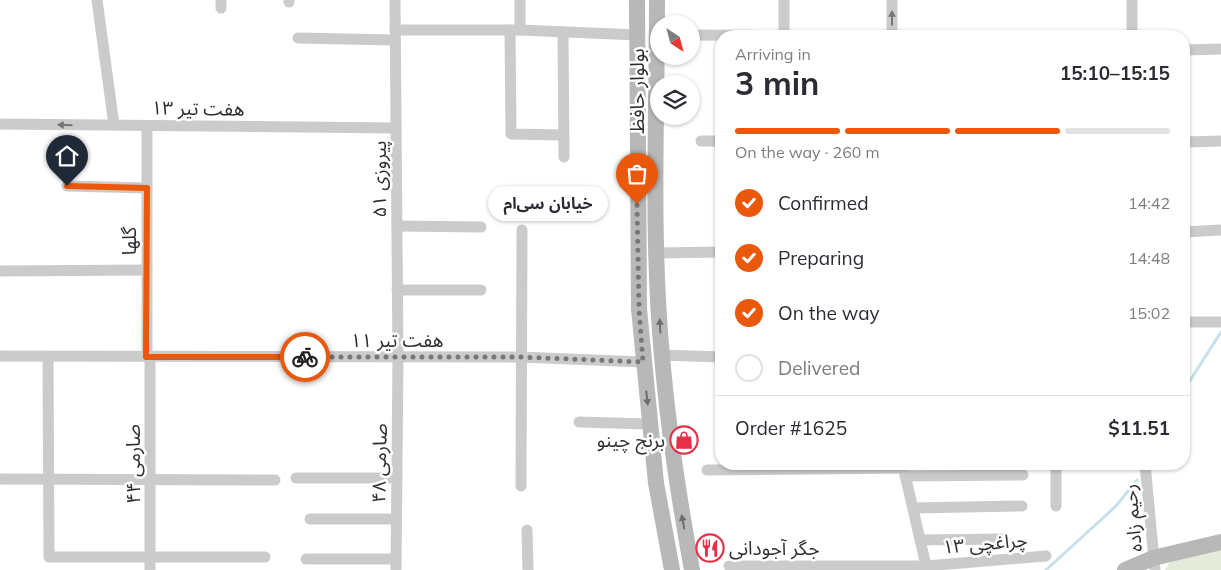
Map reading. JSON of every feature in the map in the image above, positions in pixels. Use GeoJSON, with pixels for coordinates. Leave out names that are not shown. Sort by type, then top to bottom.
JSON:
{"type":"FeatureCollection","features":[{"type":"Feature","properties":{"kind":"street"},"geometry":{"type":"LineString","coordinates":[[96,0],[114,125]]}},
{"type":"Feature","properties":{"kind":"street","name":"پیروزی ۵۱"},"geometry":{"type":"LineString","coordinates":[[395,0],[398,357]]}},
{"type":"Feature","properties":{"kind":"street"},"geometry":{"type":"LineString","coordinates":[[520,0],[515,30],[511,134],[563,135]]}},
{"type":"Feature","properties":{"kind":"street","name":"بولوار حافظ"},"geometry":{"type":"LineString","coordinates":[[637,0],[637,256],[643,362],[656,483],[672,570]]}},
{"type":"Feature","properties":{"kind":"street","name":"بولوار حافظ"},"geometry":{"type":"LineString","coordinates":[[657,0],[657,15]]}},
{"type":"Feature","properties":{"kind":"street"},"geometry":{"type":"LineString","coordinates":[[784,0],[784,30]]}},
{"type":"Feature","properties":{"kind":"street"},"geometry":{"type":"LineString","coordinates":[[892,0],[892,30]]}},
{"type":"Feature","properties":{"kind":"street"},"geometry":{"type":"LineString","coordinates":[[1132,0],[1132,30]]}},
{"type":"Feature","properties":{"kind":"street"},"geometry":{"type":"LineString","coordinates":[[298,38],[515,30],[637,35]]}},
{"type":"Feature","properties":{"kind":"street"},"geometry":{"type":"LineString","coordinates":[[563,32],[564,157]]}},
{"type":"Feature","properties":{"kind":"street"},"geometry":{"type":"LineString","coordinates":[[700,35],[715,35]]}},
{"type":"Feature","properties":{"kind":"street"},"geometry":{"type":"LineString","coordinates":[[1190,50],[1221,49]]}},
{"type":"Feature","properties":{"kind":"street","name":"بولوار حافظ"},"geometry":{"type":"LineString","coordinates":[[658,65],[657,253],[662,355],[676,480],[692,570]]}},
{"type":"Feature","properties":{"kind":"street","name":"هفت تیر ۱۳"},"geometry":{"type":"LineString","coordinates":[[0,124],[396,128]]}},
{"type":"Feature","properties":{"kind":"street","name":"گلها"},"geometry":{"type":"LineString","coordinates":[[147,126],[148,357]]}},
{"type":"Feature","properties":{"kind":"street"},"geometry":{"type":"LineString","coordinates":[[701,140],[715,140]]}},
{"type":"Feature","properties":{"kind":"street"},"geometry":{"type":"LineString","coordinates":[[1190,142],[1221,141]]}},
{"type":"Feature","properties":{"kind":"street"},"geometry":{"type":"LineString","coordinates":[[67,186],[147,188]]}},
{"type":"Feature","properties":{"kind":"street"},"geometry":{"type":"LineString","coordinates":[[396,226],[481,227]]}},
{"type":"Feature","properties":{"kind":"street"},"geometry":{"type":"LineString","coordinates":[[521,486],[520,357],[522,230]]}},
{"type":"Feature","properties":{"kind":"street"},"geometry":{"type":"LineString","coordinates":[[1190,232],[1221,230]]}},
{"type":"Feature","properties":{"kind":"street"},"geometry":{"type":"LineString","coordinates":[[657,253],[715,252]]}},
{"type":"Feature","properties":{"kind":"street"},"geometry":{"type":"LineString","coordinates":[[0,271],[147,270]]}},
{"type":"Feature","properties":{"kind":"street"},"geometry":{"type":"LineString","coordinates":[[397,290],[481,290]]}},
{"type":"Feature","properties":{"kind":"street"},"geometry":{"type":"LineString","coordinates":[[1190,322],[1221,322]]}},
{"type":"Feature","properties":{"kind":"street"},"geometry":{"type":"LineString","coordinates":[[662,355],[715,356]]}},
{"type":"Feature","properties":{"kind":"street","name":"هفت تیر ۱۱"},"geometry":{"type":"LineString","coordinates":[[0,356],[520,357],[643,362]]}},
{"type":"Feature","properties":{"kind":"street"},"geometry":{"type":"LineString","coordinates":[[48,357],[47,478],[49,557],[264,557]]}},
{"type":"Feature","properties":{"kind":"street","name":"صارمی ۴۴"},"geometry":{"type":"LineString","coordinates":[[148,357],[150,570]]}},
{"type":"Feature","properties":{"kind":"street","name":"صارمی ۴۸"},"geometry":{"type":"LineString","coordinates":[[396,565],[398,357]]}},
{"type":"Feature","properties":{"kind":"street"},"geometry":{"type":"LineString","coordinates":[[579,422],[649,424]]}},
{"type":"Feature","properties":{"kind":"street"},"geometry":{"type":"LineString","coordinates":[[707,470],[715,470]]}},
{"type":"Feature","properties":{"kind":"street"},"geometry":{"type":"LineString","coordinates":[[904,470],[927,568]]}},
{"type":"Feature","properties":{"kind":"street"},"geometry":{"type":"LineString","coordinates":[[924,470],[1023,475]]}},
{"type":"Feature","properties":{"kind":"street"},"geometry":{"type":"LineString","coordinates":[[1056,470],[1056,506]]}},
{"type":"Feature","properties":{"kind":"street","name":"رحیم زاده"},"geometry":{"type":"LineString","coordinates":[[1146,470],[1154,564]]}},
{"type":"Feature","properties":{"kind":"street"},"geometry":{"type":"LineString","coordinates":[[296,478],[396,478]]}},
{"type":"Feature","properties":{"kind":"street"},"geometry":{"type":"LineString","coordinates":[[0,479],[275,480]]}},
{"type":"Feature","properties":{"kind":"street"},"geometry":{"type":"LineString","coordinates":[[912,508],[1022,506]]}},
{"type":"Feature","properties":{"kind":"street"},"geometry":{"type":"LineString","coordinates":[[310,519],[396,519]]}},
{"type":"Feature","properties":{"kind":"street"},"geometry":{"type":"LineString","coordinates":[[528,530],[528,570]]}},
{"type":"Feature","properties":{"kind":"street"},"geometry":{"type":"LineString","coordinates":[[920,540],[1005,539]]}},
{"type":"Feature","properties":{"kind":"street"},"geometry":{"type":"LineString","coordinates":[[1126,570],[1154,564],[1221,542]]}},
{"type":"Feature","properties":{"kind":"street","name":"چراغچی ۱۳"},"geometry":{"type":"LineString","coordinates":[[729,566],[927,568],[1046,556]]}},
{"type":"Feature","properties":{"kind":"street"},"geometry":{"type":"LineString","coordinates":[[306,559],[396,565]]}},
{"type":"Feature","properties":{"kind":"green space"},"geometry":{"type":"Polygon","coordinates":[[[1221,548],[1221,570],[1165,570],[1171,560],[1221,548]]]}},
{"type":"Feature","properties":{"kind":"waterway"},"geometry":{"type":"LineString","coordinates":[[1190,381],[1221,332]]}},
{"type":"Feature","properties":{"kind":"waterway"},"geometry":{"type":"LineString","coordinates":[[1046,570],[1116,506],[1137,480]]}},
{"type":"Feature","properties":{"kind":"way so far"},"geometry":{"type":"LineString","coordinates":[[305,357],[520,357],[643,362],[639,309],[637,204]]}},
{"type":"Feature","properties":{"kind":"place","name":"خیابان سی‌ام"},"geometry":{"type":"Point","coordinates":[637,204]}},
{"type":"Feature","properties":{"kind":"place","name":"برنج چینو"},"geometry":{"type":"Point","coordinates":[684,440]}},
{"type":"Feature","properties":{"kind":"place","name":"جگر آجودانی"},"geometry":{"type":"Point","coordinates":[710,548]}},
{"type":"Feature","properties":{"kind":"route"},"geometry":{"type":"LineString","coordinates":[[67,186],[147,188],[146,357],[305,357]]}}]}
